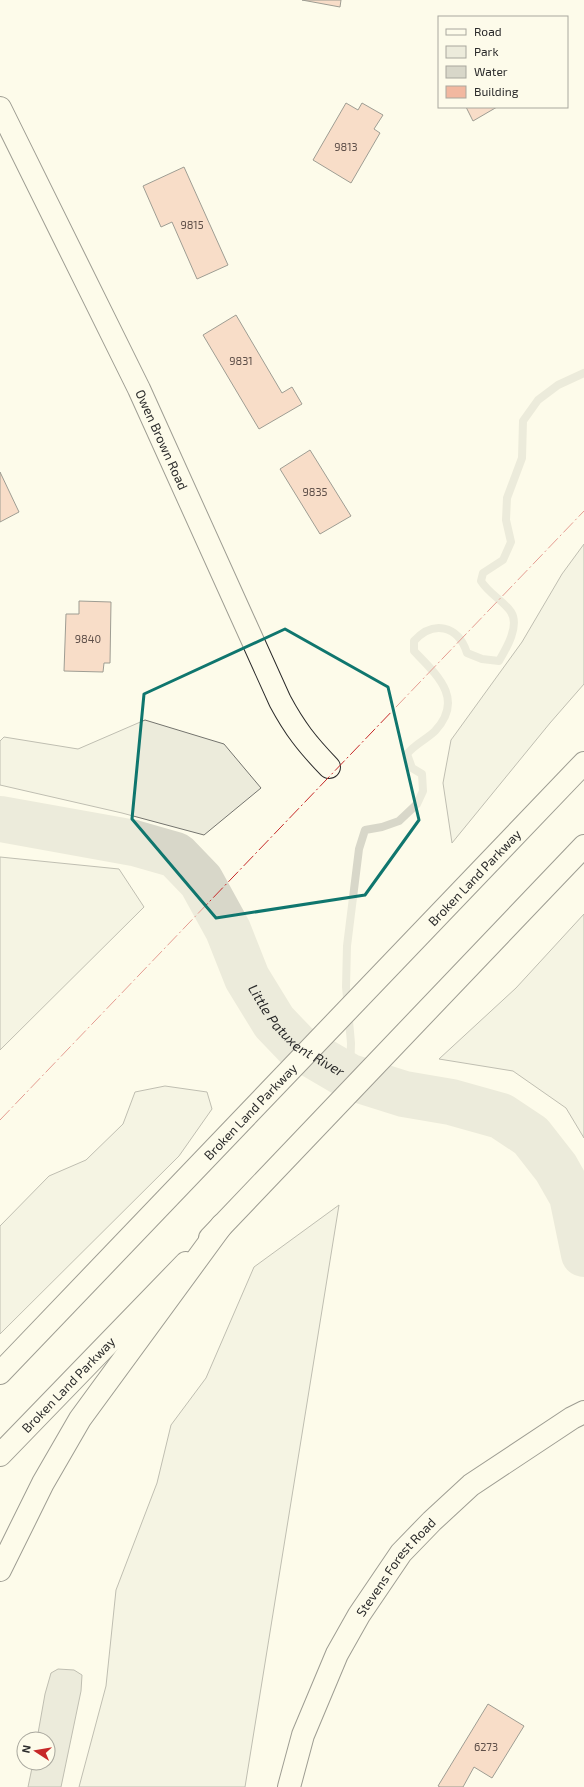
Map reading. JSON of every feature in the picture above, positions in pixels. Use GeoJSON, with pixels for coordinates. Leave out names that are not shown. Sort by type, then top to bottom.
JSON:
{"type":"FeatureCollection","features":[{"type":"Feature","properties":{"kind":"main road","name":"Owen Brown Road"},"geometry":{"type":"LineString","coordinates":[[0,108],[139,389],[280,701],[293,726],[309,747],[329,767]]}},
{"type":"Feature","properties":{"kind":"main road","name":"Broken Land Parkway"},"geometry":{"type":"LineString","coordinates":[[0,1373],[247,1117],[584,763]]}},
{"type":"Feature","properties":{"kind":"main road","name":"Broken Land Parkway"},"geometry":{"type":"LineString","coordinates":[[0,1455],[584,846]]}},
{"type":"Feature","properties":{"kind":"main road"},"geometry":{"type":"LineString","coordinates":[[0,1570],[43,1483],[80,1419],[222,1225]]}},
{"type":"Feature","properties":{"kind":"main road","name":"Stevens Forest Road"},"geometry":{"type":"LineString","coordinates":[[289,1787],[303,1736],[337,1654],[359,1615],[401,1553],[432,1521],[471,1485],[572,1418],[584,1412]]}},
{"type":"Feature","properties":{"kind":"highlighted area"},"geometry":{"type":"Polygon","coordinates":[[[285,629],[388,687],[419,820],[365,895],[216,918],[132,819],[144,694],[285,629]]]}},
{"type":"Feature","properties":{"kind":"green space"},"geometry":{"type":"Polygon","coordinates":[[[584,544],[584,684],[550,723],[452,843],[443,783],[451,740],[522,642],[562,574],[584,544]]]}},
{"type":"Feature","properties":{"kind":"green space"},"geometry":{"type":"Polygon","coordinates":[[[145,720],[224,744],[261,788],[204,835],[122,813],[0,785],[0,741],[4,737],[78,749],[145,720]]]}},
{"type":"Feature","properties":{"kind":"green space"},"geometry":{"type":"Polygon","coordinates":[[[0,857],[119,869],[144,907],[0,1050],[0,857]]]}},
{"type":"Feature","properties":{"kind":"green space"},"geometry":{"type":"Polygon","coordinates":[[[584,914],[584,1138],[566,1108],[513,1071],[439,1059],[516,988],[584,914]]]}},
{"type":"Feature","properties":{"kind":"green space"},"geometry":{"type":"Polygon","coordinates":[[[165,1086],[207,1092],[212,1109],[179,1156],[0,1334],[0,1226],[49,1176],[86,1160],[123,1124],[135,1092],[165,1086]]]}},
{"type":"Feature","properties":{"kind":"green space"},"geometry":{"type":"Polygon","coordinates":[[[339,1205],[245,1787],[79,1787],[106,1686],[116,1590],[157,1483],[171,1425],[206,1378],[254,1267],[339,1205]]]}},
{"type":"Feature","properties":{"kind":"water"},"geometry":{"type":"Polygon","coordinates":[[[58,1669],[74,1670],[82,1675],[81,1691],[61,1787],[28,1787],[31,1771],[56,1771],[56,1731],[38,1731],[45,1694],[51,1673],[58,1669]]]}},
{"type":"Feature","properties":{"kind":"building"},"geometry":{"type":"Polygon","coordinates":[[[302,0],[341,0],[340,7],[302,0]]]}},
{"type":"Feature","properties":{"kind":"building"},"geometry":{"type":"Polygon","coordinates":[[[346,103],[358,110],[362,103],[383,115],[374,129],[380,133],[351,183],[313,160],[346,103]]]}},
{"type":"Feature","properties":{"kind":"building"},"geometry":{"type":"Polygon","coordinates":[[[466,108],[495,108],[473,121],[466,108]]]}},
{"type":"Feature","properties":{"kind":"building"},"geometry":{"type":"Polygon","coordinates":[[[184,167],[228,265],[197,279],[172,222],[161,227],[143,186],[184,167]]]}},
{"type":"Feature","properties":{"kind":"building"},"geometry":{"type":"Polygon","coordinates":[[[236,315],[282,393],[292,387],[302,404],[259,429],[203,335],[236,315]]]}},
{"type":"Feature","properties":{"kind":"building"},"geometry":{"type":"Polygon","coordinates":[[[310,450],[351,516],[320,534],[280,469],[310,450]]]}},
{"type":"Feature","properties":{"kind":"building"},"geometry":{"type":"Polygon","coordinates":[[[0,472],[19,512],[0,522],[0,472]]]}},
{"type":"Feature","properties":{"kind":"building"},"geometry":{"type":"Polygon","coordinates":[[[79,601],[111,602],[110,663],[104,663],[103,672],[64,671],[66,614],[79,614],[79,601]]]}},
{"type":"Feature","properties":{"kind":"building"},"geometry":{"type":"Polygon","coordinates":[[[488,1704],[524,1726],[492,1778],[474,1767],[463,1787],[438,1786],[488,1704]]]}},
{"type":"Feature","properties":{"kind":"waterway"},"geometry":{"type":"LineString","coordinates":[[350,1077],[351,1043],[346,987],[347,946],[359,849],[365,830],[382,827],[399,821],[417,804],[423,791],[422,774],[412,768],[407,754],[435,731],[444,719],[448,708],[448,698],[439,678],[414,651],[414,641],[421,634],[429,630],[437,628],[444,629],[451,631],[458,636],[467,653],[482,659],[499,661],[511,637],[514,624],[513,618],[508,608],[488,590],[481,581],[483,573],[503,560],[511,542],[506,520],[507,498],[522,458],[523,421],[538,400],[558,385],[584,373]]}},
{"type":"Feature","properties":{"kind":"waterway","name":"Little Patuxent River"},"geometry":{"type":"LineString","coordinates":[[0,819],[134,843],[176,855],[201,881],[228,930],[247,978],[274,1022],[297,1046],[350,1077],[404,1094],[451,1102],[501,1116],[531,1136],[556,1168],[572,1196],[584,1254]]}},
{"type":"Feature","properties":{"kind":"power"},"geometry":{"type":"LineString","coordinates":[[0,1120],[584,511]]}}]}
